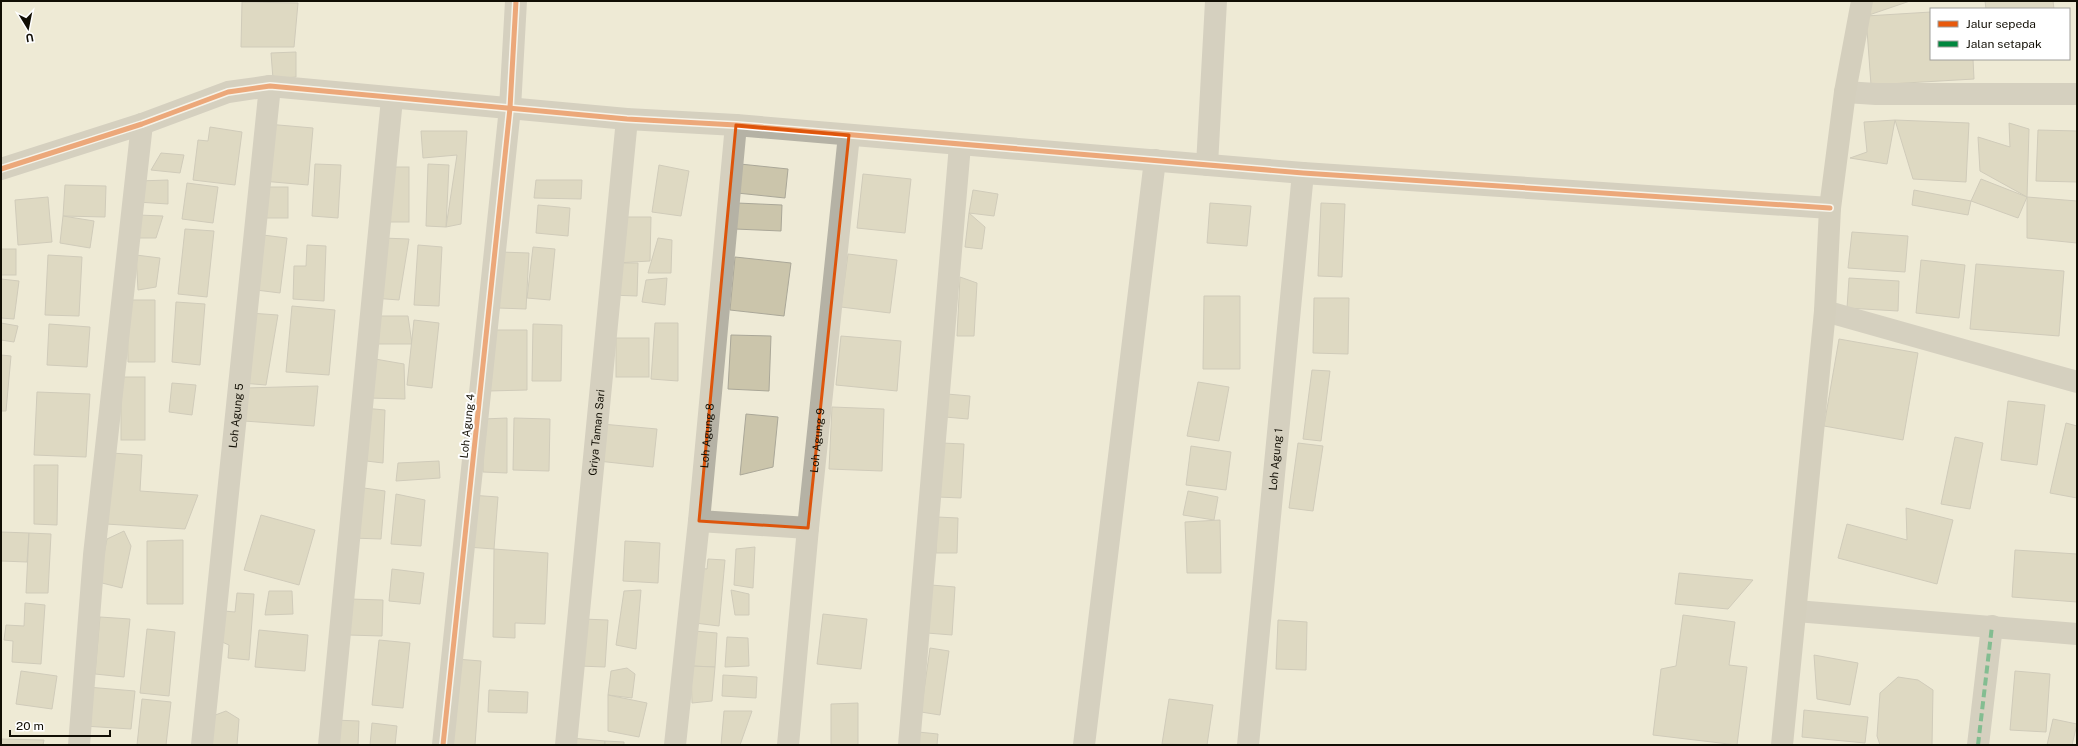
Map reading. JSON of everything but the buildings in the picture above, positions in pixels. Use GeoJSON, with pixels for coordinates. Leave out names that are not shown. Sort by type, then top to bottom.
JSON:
{"type":"FeatureCollection","features":[{"type":"Feature","properties":{"kind":"main road"},"geometry":{"type":"LineString","coordinates":[[1782,745],[1825,311],[1830,208],[1845,92],[1862,1]]}},
{"type":"Feature","properties":{"kind":"street","name":"Loh Agung 4"},"geometry":{"type":"LineString","coordinates":[[443,745],[510,108],[516,1]]}},
{"type":"Feature","properties":{"kind":"street"},"geometry":{"type":"LineString","coordinates":[[1207,164],[1216,1]]}},
{"type":"Feature","properties":{"kind":"street"},"geometry":{"type":"LineString","coordinates":[[1,169],[142,124],[228,92],[270,86],[392,99],[627,119],[736,125],[960,145],[1207,164],[1303,174],[1830,208]]}},
{"type":"Feature","properties":{"kind":"street","name":"Loh Agung 5"},"geometry":{"type":"LineString","coordinates":[[202,745],[270,86]]}},
{"type":"Feature","properties":{"kind":"street"},"geometry":{"type":"LineString","coordinates":[[1845,92],[1876,94],[2077,94]]}},
{"type":"Feature","properties":{"kind":"street"},"geometry":{"type":"LineString","coordinates":[[329,745],[392,99]]}},
{"type":"Feature","properties":{"kind":"street","name":"Griya Taman Sari"},"geometry":{"type":"LineString","coordinates":[[566,745],[627,119]]}},
{"type":"Feature","properties":{"kind":"street"},"geometry":{"type":"LineString","coordinates":[[79,745],[94,555],[142,124]]}},
{"type":"Feature","properties":{"kind":"street","name":"Loh Agung 8"},"geometry":{"type":"LineString","coordinates":[[675,745],[699,521],[736,125]]}},
{"type":"Feature","properties":{"kind":"street","name":"Loh Agung 9"},"geometry":{"type":"LineString","coordinates":[[788,745],[808,528],[849,135]]}},
{"type":"Feature","properties":{"kind":"street"},"geometry":{"type":"LineString","coordinates":[[909,745],[960,145]]}},
{"type":"Feature","properties":{"kind":"street"},"geometry":{"type":"LineString","coordinates":[[1084,745],[1154,160]]}},
{"type":"Feature","properties":{"kind":"street","name":"Loh Agung 1"},"geometry":{"type":"LineString","coordinates":[[1248,745],[1303,174]]}},
{"type":"Feature","properties":{"kind":"street"},"geometry":{"type":"LineString","coordinates":[[1825,311],[2077,382]]}},
{"type":"Feature","properties":{"kind":"street"},"geometry":{"type":"LineString","coordinates":[[699,521],[808,528]]}},
{"type":"Feature","properties":{"kind":"street"},"geometry":{"type":"LineString","coordinates":[[1796,611],[2077,634]]}},
{"type":"Feature","properties":{"kind":"street"},"geometry":{"type":"LineString","coordinates":[[1978,745],[1992,626]]}},
{"type":"Feature","properties":{"kind":"highlighted area"},"geometry":{"type":"Polygon","coordinates":[[[736,125],[849,135],[808,528],[699,521],[736,125]]]}},
{"type":"Feature","properties":{"kind":"marked path"},"geometry":{"type":"LineString","coordinates":[[1978,745],[1992,626]]}},
{"type":"Feature","properties":{"kind":"cycle path"},"geometry":{"type":"LineString","coordinates":[[443,745],[510,108],[516,1]]}},
{"type":"Feature","properties":{"kind":"cycle path"},"geometry":{"type":"LineString","coordinates":[[1,169],[142,124],[228,92],[270,86],[627,119],[736,125],[1303,173],[1830,208]]}}]}
